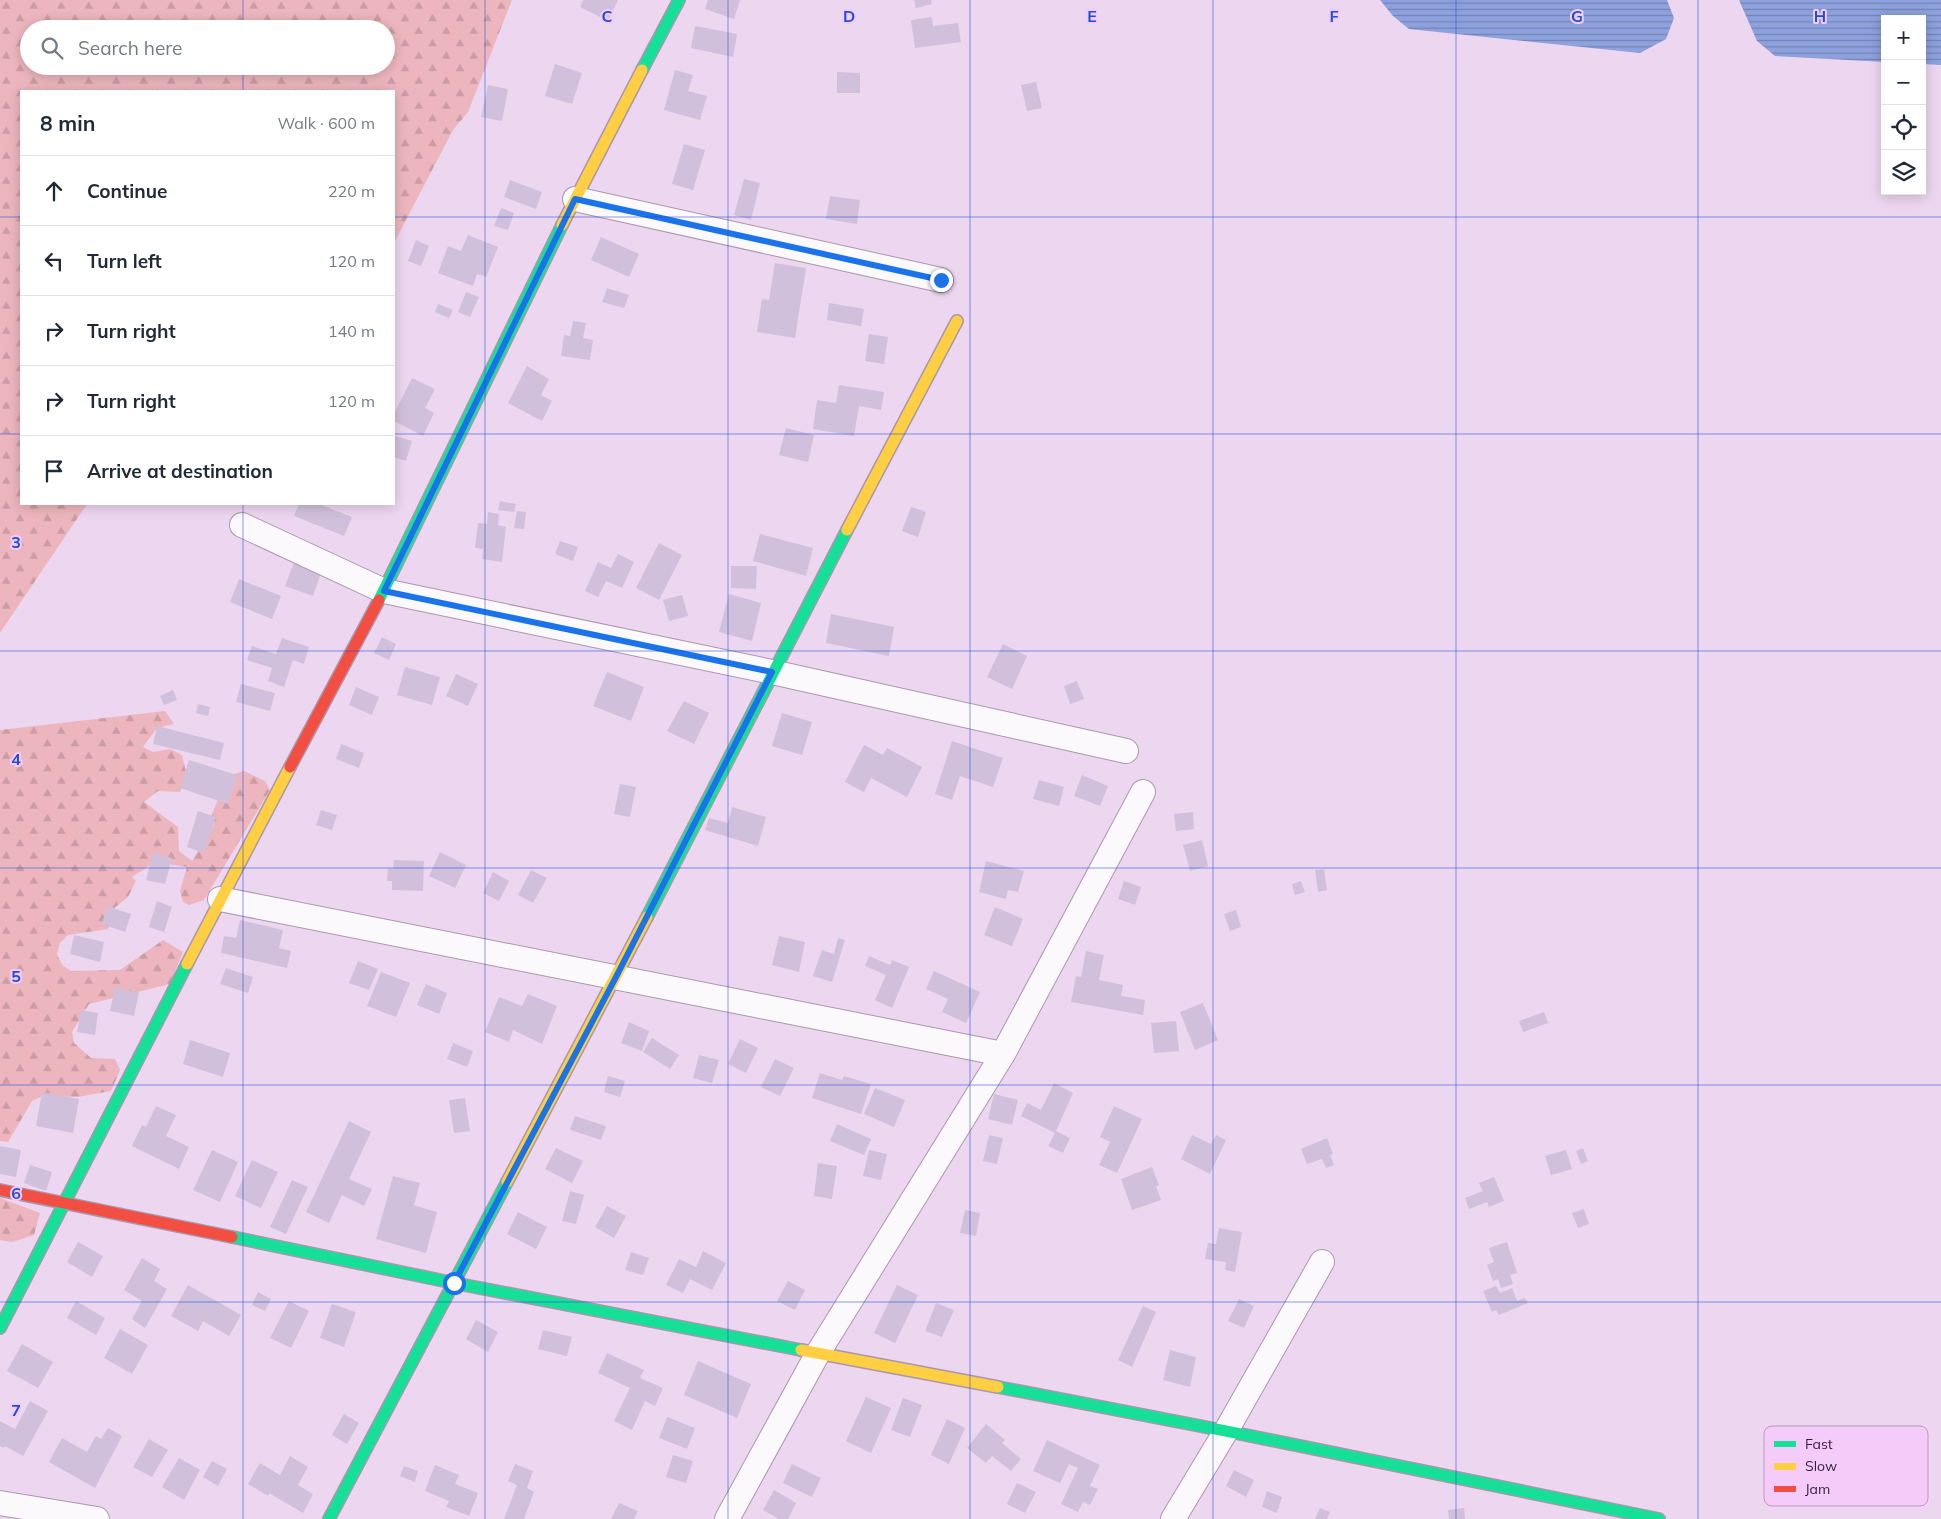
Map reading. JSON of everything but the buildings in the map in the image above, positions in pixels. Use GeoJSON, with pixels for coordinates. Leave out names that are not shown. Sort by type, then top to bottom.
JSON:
{"type":"FeatureCollection","features":[{"type":"Feature","properties":{"kind":"street"},"geometry":{"type":"LineString","coordinates":[[0,1328],[220,898],[384,591],[575,199],[680,0]]}},
{"type":"Feature","properties":{"kind":"street"},"geometry":{"type":"LineString","coordinates":[[575,199],[941,280]]}},
{"type":"Feature","properties":{"kind":"street"},"geometry":{"type":"LineString","coordinates":[[330,1519],[616,977],[772,672],[957,321]]}},
{"type":"Feature","properties":{"kind":"street"},"geometry":{"type":"LineString","coordinates":[[242,525],[384,591],[772,672],[1126,751]]}},
{"type":"Feature","properties":{"kind":"street"},"geometry":{"type":"LineString","coordinates":[[727,1519],[818,1352],[1003,1054],[1143,792]]}},
{"type":"Feature","properties":{"kind":"street"},"geometry":{"type":"LineString","coordinates":[[220,898],[1003,1054]]}},
{"type":"Feature","properties":{"kind":"street"},"geometry":{"type":"LineString","coordinates":[[0,1190],[454,1283],[1226,1431],[1659,1519]]}},
{"type":"Feature","properties":{"kind":"street"},"geometry":{"type":"LineString","coordinates":[[1173,1519],[1226,1431],[1322,1262]]}},
{"type":"Feature","properties":{"kind":"street"},"geometry":{"type":"LineString","coordinates":[[0,1503],[97,1519]]}},
{"type":"Feature","properties":{"kind":"green space"},"geometry":{"type":"Polygon","coordinates":[[[0,0],[512,0],[468,112],[453,130],[395,241],[395,90],[20,90],[20,505],[86,505],[0,633],[0,0]]]}},
{"type":"Feature","properties":{"kind":"green space"},"geometry":{"type":"Polygon","coordinates":[[[165,711],[174,724],[157,728],[143,747],[153,752],[170,749],[182,755],[187,776],[180,792],[158,791],[144,802],[178,827],[179,851],[192,861],[214,825],[212,814],[228,776],[244,771],[265,781],[270,790],[204,900],[189,905],[183,902],[180,891],[187,867],[155,862],[132,877],[136,881],[128,897],[107,914],[111,924],[108,929],[68,935],[60,943],[57,954],[62,965],[71,971],[120,970],[163,940],[183,952],[170,984],[89,1004],[72,1032],[74,1043],[91,1058],[115,1059],[120,1070],[111,1091],[78,1097],[43,1096],[32,1101],[8,1142],[0,1141],[0,730],[165,711]]]}},
{"type":"Feature","properties":{"kind":"green space"},"geometry":{"type":"Polygon","coordinates":[[[0,1198],[40,1213],[34,1235],[12,1242],[0,1240],[0,1198]]]}},
{"type":"Feature","properties":{"kind":"water"},"geometry":{"type":"Polygon","coordinates":[[[1380,0],[1667,0],[1674,18],[1666,39],[1640,53],[1409,29],[1393,16],[1380,0]]]}},
{"type":"Feature","properties":{"kind":"water"},"geometry":{"type":"Polygon","coordinates":[[[1739,0],[1941,0],[1941,65],[1926,64],[1926,15],[1881,15],[1881,62],[1775,56],[1757,41],[1739,0]]]}},
{"type":"Feature","properties":{"kind":"traffic: fast"},"geometry":{"type":"LineString","coordinates":[[642,70],[679,0]]}},
{"type":"Feature","properties":{"kind":"traffic: fast"},"geometry":{"type":"LineString","coordinates":[[379,600],[562,225]]}},
{"type":"Feature","properties":{"kind":"traffic: fast"},"geometry":{"type":"LineString","coordinates":[[647,917],[847,530]]}},
{"type":"Feature","properties":{"kind":"traffic: fast"},"geometry":{"type":"LineString","coordinates":[[0,1328],[187,964]]}},
{"type":"Feature","properties":{"kind":"traffic: fast"},"geometry":{"type":"LineString","coordinates":[[329,1519],[507,1182]]}},
{"type":"Feature","properties":{"kind":"traffic: fast"},"geometry":{"type":"LineString","coordinates":[[232,1237],[454,1283],[801,1350]]}},
{"type":"Feature","properties":{"kind":"traffic: fast"},"geometry":{"type":"LineString","coordinates":[[998,1387],[1226,1431],[1659,1519]]}},
{"type":"Feature","properties":{"kind":"traffic: slow"},"geometry":{"type":"LineString","coordinates":[[562,225],[642,70]]}},
{"type":"Feature","properties":{"kind":"traffic: slow"},"geometry":{"type":"LineString","coordinates":[[847,530],[957,321]]}},
{"type":"Feature","properties":{"kind":"traffic: slow"},"geometry":{"type":"LineString","coordinates":[[187,964],[290,767]]}},
{"type":"Feature","properties":{"kind":"traffic: slow"},"geometry":{"type":"LineString","coordinates":[[507,1182],[647,917]]}},
{"type":"Feature","properties":{"kind":"traffic: slow"},"geometry":{"type":"LineString","coordinates":[[801,1350],[998,1387]]}},
{"type":"Feature","properties":{"kind":"traffic: jam"},"geometry":{"type":"LineString","coordinates":[[290,767],[379,600]]}},
{"type":"Feature","properties":{"kind":"traffic: jam"},"geometry":{"type":"LineString","coordinates":[[0,1190],[232,1237]]}},
{"type":"Feature","properties":{"kind":"route"},"geometry":{"type":"LineString","coordinates":[[454,1283],[616,977],[772,672],[384,591],[575,199],[941,280]]}}]}
